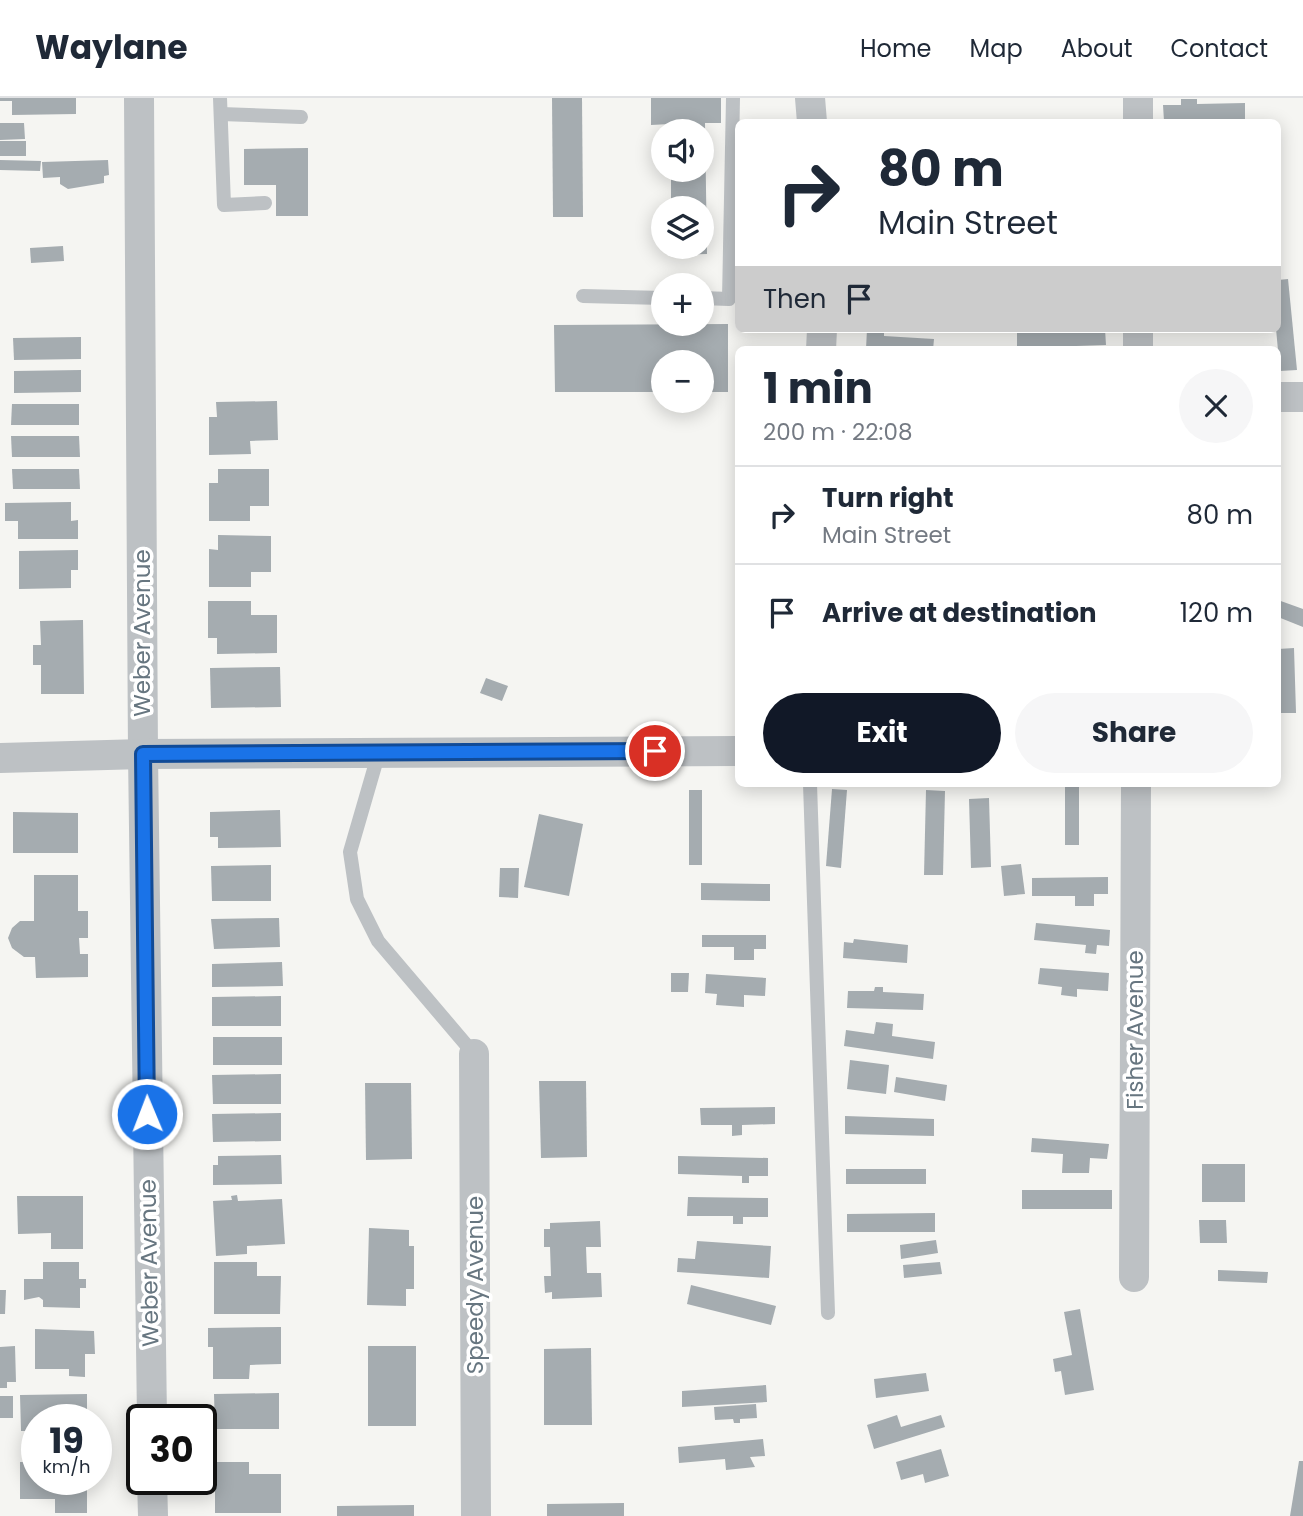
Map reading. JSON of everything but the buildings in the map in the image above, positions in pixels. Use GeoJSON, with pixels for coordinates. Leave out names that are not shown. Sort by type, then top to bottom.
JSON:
{"type":"FeatureCollection","features":[{"type":"Feature","properties":{"kind":"street","name":"Weber Avenue"},"geometry":{"type":"LineString","coordinates":[[139,98],[143,754],[152,1404]]}},
{"type":"Feature","properties":{"kind":"street"},"geometry":{"type":"LineString","coordinates":[[810,98],[812,119]]}},
{"type":"Feature","properties":{"kind":"street"},"geometry":{"type":"LineString","coordinates":[[1138,98],[1138,119]]}},
{"type":"Feature","properties":{"kind":"street"},"geometry":{"type":"LineString","coordinates":[[1281,397],[1303,397]]}},
{"type":"Feature","properties":{"kind":"street"},"geometry":{"type":"LineString","coordinates":[[0,758],[143,754],[735,751]]}},
{"type":"Feature","properties":{"kind":"street","name":"Fisher Avenue"},"geometry":{"type":"LineString","coordinates":[[1134,1277],[1136,787]]}},
{"type":"Feature","properties":{"kind":"street","name":"Speedy Avenue"},"geometry":{"type":"LineString","coordinates":[[474,1054],[476,1516]]}},
{"type":"Feature","properties":{"kind":"street"},"geometry":{"type":"LineString","coordinates":[[152,1495],[153,1516]]}},
{"type":"Feature","properties":{"kind":"lane"},"geometry":{"type":"LineString","coordinates":[[220,98],[224,205],[265,204]]}},
{"type":"Feature","properties":{"kind":"lane"},"geometry":{"type":"LineString","coordinates":[[714,298],[729,299],[733,98]]}},
{"type":"Feature","properties":{"kind":"lane"},"geometry":{"type":"LineString","coordinates":[[220,114],[300,117]]}},
{"type":"Feature","properties":{"kind":"lane"},"geometry":{"type":"LineString","coordinates":[[583,296],[651,298]]}},
{"type":"Feature","properties":{"kind":"lane"},"geometry":{"type":"LineString","coordinates":[[379,752],[350,852],[357,899],[378,941],[474,1054]]}},
{"type":"Feature","properties":{"kind":"lane"},"geometry":{"type":"LineString","coordinates":[[810,787],[828,1313]]}},
{"type":"Feature","properties":{"kind":"route"},"geometry":{"type":"LineString","coordinates":[[147,1114],[143,754],[655,751]]}}]}
